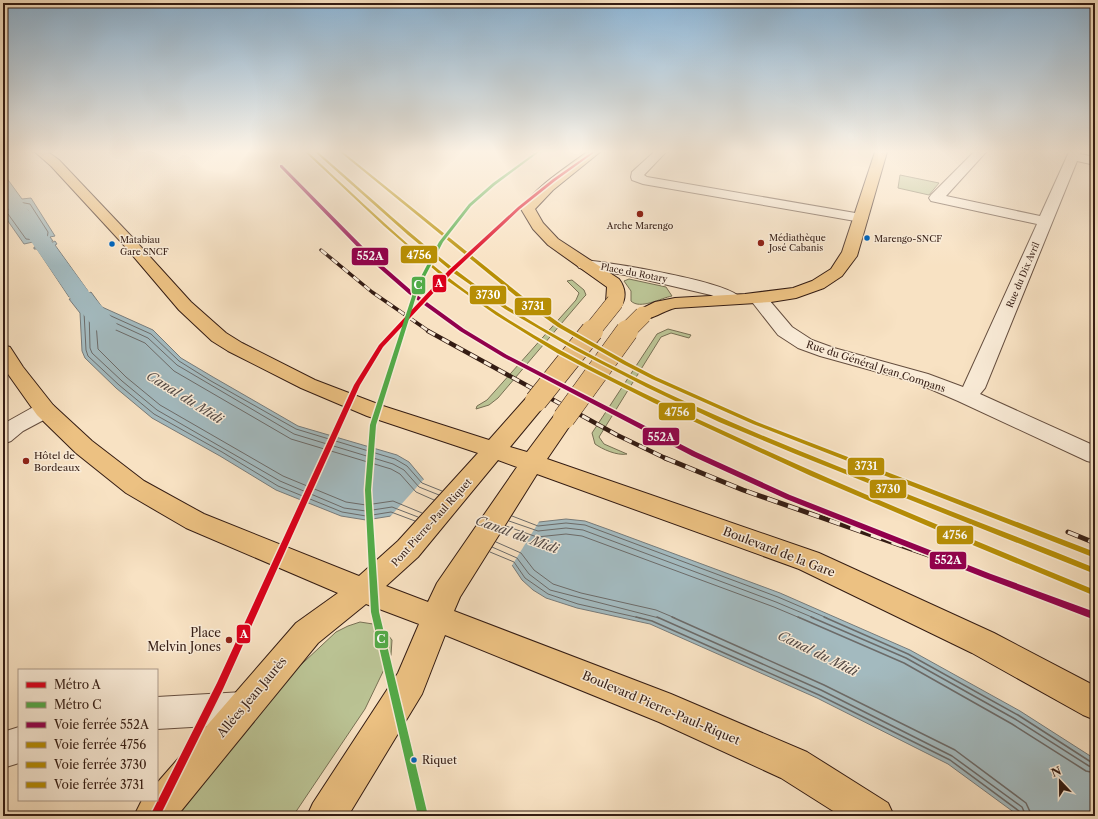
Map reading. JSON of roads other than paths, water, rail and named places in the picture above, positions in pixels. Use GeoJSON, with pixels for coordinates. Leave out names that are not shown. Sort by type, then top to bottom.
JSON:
{"type":"FeatureCollection","features":[{"type":"Feature","properties":{"kind":"main road","name":"Boulevard de la Gare"},"geometry":{"type":"LineString","coordinates":[[80,190],[185,306],[219,337],[282,371],[367,408],[495,450],[809,561],[983,643],[1095,704]]}},
{"type":"Feature","properties":{"kind":"main road"},"geometry":{"type":"LineString","coordinates":[[546,190],[531,203],[528,209],[530,217],[538,228],[584,265]]}},
{"type":"Feature","properties":{"kind":"main road"},"geometry":{"type":"LineString","coordinates":[[326,816],[410,683],[447,592],[460,571],[532,463],[626,332],[643,315],[661,306],[675,303],[758,298],[798,292],[822,283],[835,274],[848,257],[869,190]]}},
{"type":"Feature","properties":{"kind":"main road","name":"Place du Rotary"},"geometry":{"type":"LineString","coordinates":[[584,265],[601,274],[615,286],[615,302]]}},
{"type":"Feature","properties":{"kind":"main road","name":"Pont Pierre-Paul Riquet"},"geometry":{"type":"LineString","coordinates":[[363,590],[408,550],[536,402],[615,302]]}},
{"type":"Feature","properties":{"kind":"main road","name":"Boulevard Pierre-Paul-Riquet"},"geometry":{"type":"LineString","coordinates":[[3,351],[15,370],[45,410],[84,447],[135,487],[195,521],[363,590],[671,710],[794,765],[875,816]]}},
{"type":"Feature","properties":{"kind":"main road","name":"Allées Jean Jaurès"},"geometry":{"type":"LineString","coordinates":[[152,816],[307,633],[363,590]]}},
{"type":"Feature","properties":{"kind":"street"},"geometry":{"type":"LineString","coordinates":[[702,190],[861,218]]}},
{"type":"Feature","properties":{"kind":"street"},"geometry":{"type":"LineString","coordinates":[[943,190],[936,198],[1046,222]]}},
{"type":"Feature","properties":{"kind":"street","name":"Rue du Dix Avril"},"geometry":{"type":"LineString","coordinates":[[966,396],[974,388],[1059,190]]}},
{"type":"Feature","properties":{"kind":"street","name":"Place du Rotary"},"geometry":{"type":"LineString","coordinates":[[584,265],[625,270],[717,290],[733,299]]}},
{"type":"Feature","properties":{"kind":"street","name":"Rue du Général Jean Compans"},"geometry":{"type":"LineString","coordinates":[[758,298],[785,331],[805,344],[827,352],[921,378],[966,396],[1094,454]]}},
{"type":"Feature","properties":{"kind":"street"},"geometry":{"type":"LineString","coordinates":[[3,436],[15,426],[45,410]]}},
{"type":"Feature","properties":{"kind":"street"},"geometry":{"type":"LineString","coordinates":[[158,713],[243,708]]}},
{"type":"Feature","properties":{"kind":"street"},"geometry":{"type":"LineString","coordinates":[[3,750],[18,746]]}},
{"type":"Feature","properties":{"kind":"water"},"geometry":{"type":"Polygon","coordinates":[[[3,190],[16,190],[22,199],[31,198],[55,236],[50,237],[53,241],[35,245],[33,242],[24,244],[3,214],[3,204],[5,203],[3,200],[3,190]]]}},
{"type":"Feature","properties":{"kind":"water"},"geometry":{"type":"Polygon","coordinates":[[[55,241],[57,244],[55,245],[88,291],[80,295],[69,297],[37,249],[34,249],[34,247],[45,246],[55,241]]]}},
{"type":"Feature","properties":{"kind":"water"},"geometry":{"type":"Polygon","coordinates":[[[91,292],[102,307],[153,330],[181,358],[298,426],[397,455],[409,462],[424,480],[539,522],[566,519],[585,521],[610,530],[780,593],[910,650],[1020,711],[1095,759],[1095,816],[1019,816],[948,764],[817,698],[650,624],[577,608],[546,598],[533,590],[522,580],[512,565],[391,516],[366,520],[341,516],[276,490],[220,456],[152,418],[116,388],[85,358],[82,351],[80,313],[69,299],[81,297],[91,292]]]}},
{"type":"Feature","properties":{"kind":"waterway","name":"Canal du Midi"},"geometry":{"type":"LineString","coordinates":[[5,190],[81,297],[106,326]]}},
{"type":"Feature","properties":{"kind":"railway"},"geometry":{"type":"LineString","coordinates":[[321,250],[372,292],[430,332]]}},
{"type":"Feature","properties":{"kind":"railway"},"geometry":{"type":"LineString","coordinates":[[428,331],[617,435],[667,459]]}},
{"type":"Feature","properties":{"kind":"railway"},"geometry":{"type":"LineString","coordinates":[[665,458],[743,490],[988,576]]}},
{"type":"Feature","properties":{"kind":"railway"},"geometry":{"type":"LineString","coordinates":[[1068,532],[1095,543]]}},
{"type":"Feature","properties":{"kind":"metro line","name":"C"},"geometry":{"type":"LineString","coordinates":[[423,816],[375,612],[368,490],[373,425],[416,290],[441,242],[470,205],[487,190]]}},
{"type":"Feature","properties":{"kind":"metro line","name":"A"},"geometry":{"type":"LineString","coordinates":[[155,816],[220,686],[357,385],[381,346],[450,272],[519,208],[541,190]]}},
{"type":"Feature","properties":{"kind":"rail line","name":"552A"},"geometry":{"type":"LineString","coordinates":[[305,190],[372,259],[411,293],[462,330],[505,356],[694,454],[788,497],[988,576],[1095,616]]}},
{"type":"Feature","properties":{"kind":"rail line","name":"4756"},"geometry":{"type":"LineString","coordinates":[[347,190],[385,226],[447,278],[468,294],[528,334],[559,352],[623,386],[767,453],[907,515],[1095,593]]}},
{"type":"Feature","properties":{"kind":"rail line","name":"3730"},"geometry":{"type":"LineString","coordinates":[[360,190],[433,254],[457,273],[507,308],[577,349],[648,386],[795,452],[1095,571]]}},
{"type":"Feature","properties":{"kind":"rail line","name":"3731"},"geometry":{"type":"LineString","coordinates":[[389,190],[525,301],[560,326],[654,378],[755,423],[1095,555]]}},
{"type":"Feature","properties":{"kind":"place","name":"Arche Marengo"},"geometry":{"type":"Point","coordinates":[640,214]}},
{"type":"Feature","properties":{"kind":"place","name":"Marengo-SNCF"},"geometry":{"type":"Point","coordinates":[867,238]}},
{"type":"Feature","properties":{"kind":"place","name":"Médiathèque José Cabanis"},"geometry":{"type":"Point","coordinates":[761,243]}},
{"type":"Feature","properties":{"kind":"place","name":"Matabiau Gare SNCF"},"geometry":{"type":"Point","coordinates":[112,244]}},
{"type":"Feature","properties":{"kind":"place","name":"Hôtel de Bordeaux"},"geometry":{"type":"Point","coordinates":[26,461]}},
{"type":"Feature","properties":{"kind":"place","name":"Place Melvin Jones"},"geometry":{"type":"Point","coordinates":[229,640]}},
{"type":"Feature","properties":{"kind":"place","name":"Riquet"},"geometry":{"type":"Point","coordinates":[414,760]}}]}
